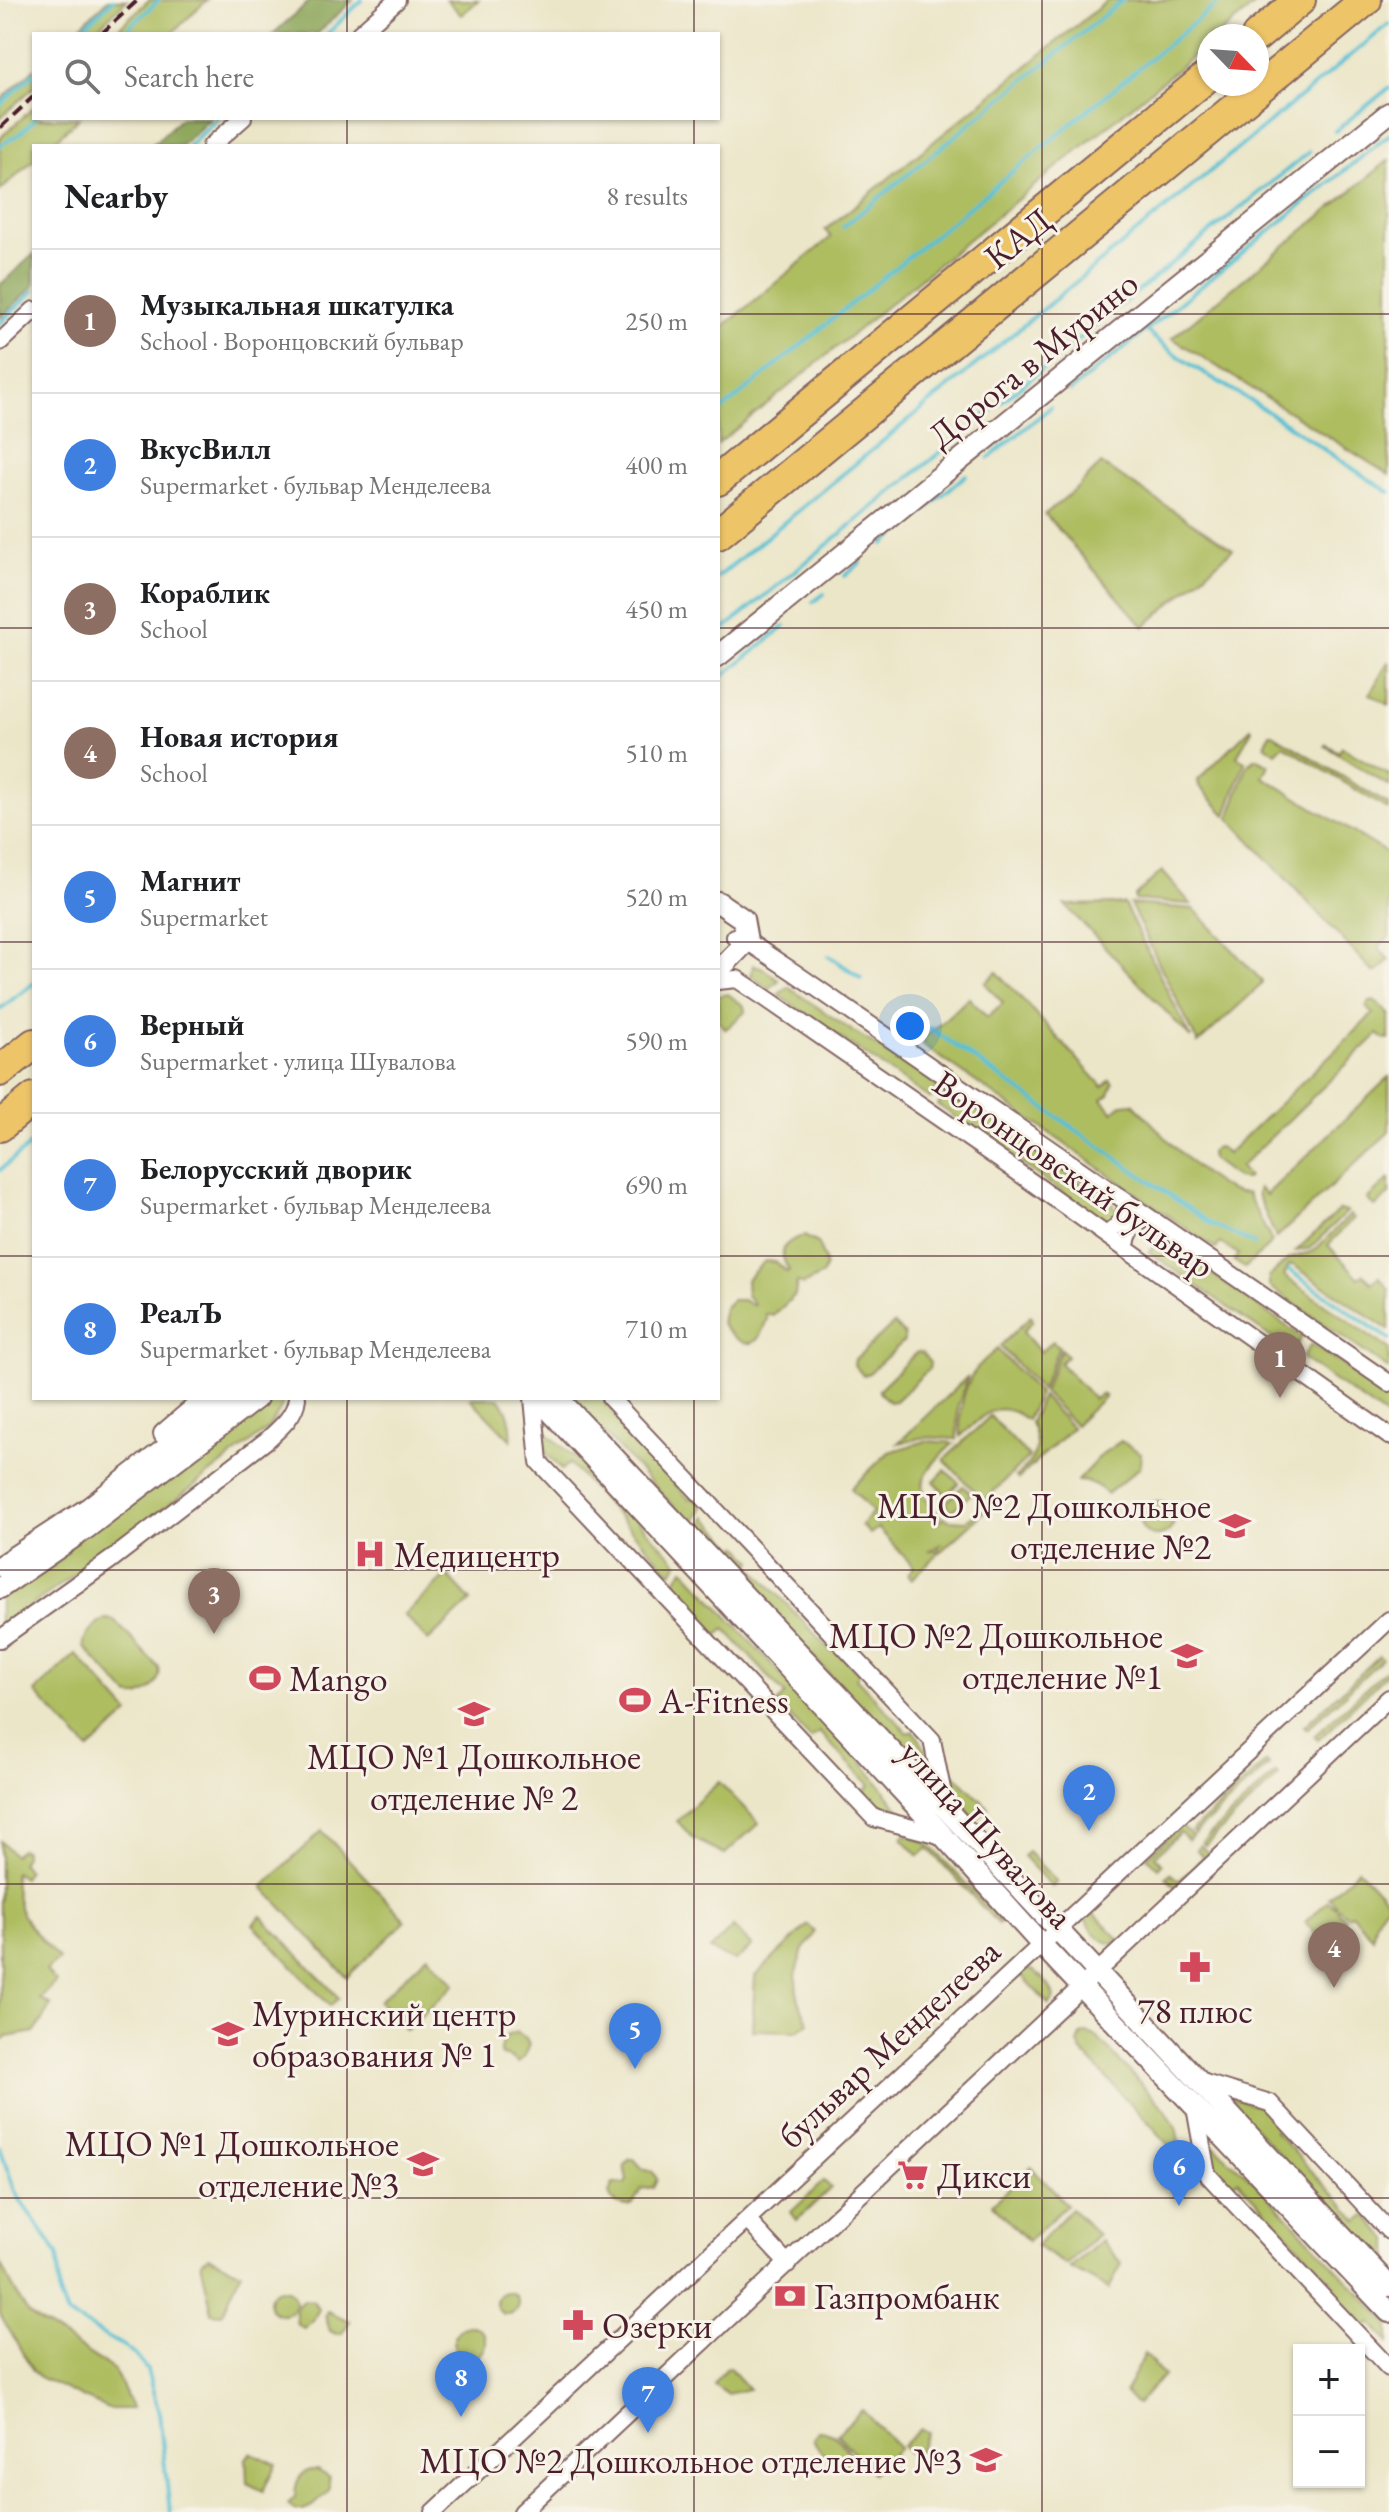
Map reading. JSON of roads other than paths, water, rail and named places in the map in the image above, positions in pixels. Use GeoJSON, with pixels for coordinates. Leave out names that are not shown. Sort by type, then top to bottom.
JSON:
{"type":"FeatureCollection","features":[{"type":"Feature","properties":{"kind":"highway"},"geometry":{"type":"LineString","coordinates":[[1269,26],[1300,0]]}},
{"type":"Feature","properties":{"kind":"highway","name":"КАД"},"geometry":{"type":"LineString","coordinates":[[720,532],[1366,0]]}},
{"type":"Feature","properties":{"kind":"highway","name":"КАД"},"geometry":{"type":"LineString","coordinates":[[720,478],[1197,85]]}},
{"type":"Feature","properties":{"kind":"highway"},"geometry":{"type":"LineString","coordinates":[[0,1071],[32,1046]]}},
{"type":"Feature","properties":{"kind":"highway"},"geometry":{"type":"LineString","coordinates":[[0,1127],[32,1100]]}},
{"type":"Feature","properties":{"kind":"street"},"geometry":{"type":"LineString","coordinates":[[361,32],[397,0]]}},
{"type":"Feature","properties":{"kind":"street","name":"Дорога в Мурино"},"geometry":{"type":"LineString","coordinates":[[720,654],[1389,113]]}},
{"type":"Feature","properties":{"kind":"street"},"geometry":{"type":"LineString","coordinates":[[213,144],[241,120]]}},
{"type":"Feature","properties":{"kind":"street"},"geometry":{"type":"LineString","coordinates":[[0,342],[32,312]]}},
{"type":"Feature","properties":{"kind":"street"},"geometry":{"type":"LineString","coordinates":[[720,904],[746,937],[749,948],[741,952],[736,960],[737,979],[720,981]]}},
{"type":"Feature","properties":{"kind":"street"},"geometry":{"type":"LineString","coordinates":[[720,952],[746,937]]}},
{"type":"Feature","properties":{"kind":"street"},"geometry":{"type":"LineString","coordinates":[[720,969],[746,937]]}},
{"type":"Feature","properties":{"kind":"street","name":"Воронцовский бульвар"},"geometry":{"type":"LineString","coordinates":[[746,937],[1389,1383]]}},
{"type":"Feature","properties":{"kind":"street","name":"Воронцовский бульвар"},"geometry":{"type":"LineString","coordinates":[[737,979],[1389,1436]]}},
{"type":"Feature","properties":{"kind":"street"},"geometry":{"type":"LineString","coordinates":[[0,1057],[32,1038]]}},
{"type":"Feature","properties":{"kind":"street"},"geometry":{"type":"LineString","coordinates":[[0,1127],[32,1115]]}},
{"type":"Feature","properties":{"kind":"street"},"geometry":{"type":"LineString","coordinates":[[1106,1235],[1117,1228],[1125,1215],[1127,1202]]}},
{"type":"Feature","properties":{"kind":"street"},"geometry":{"type":"LineString","coordinates":[[1125,1249],[1127,1235],[1136,1223],[1148,1217]]}},
{"type":"Feature","properties":{"kind":"street"},"geometry":{"type":"LineString","coordinates":[[48,1532],[204,1400]]}},
{"type":"Feature","properties":{"kind":"street"},"geometry":{"type":"LineString","coordinates":[[0,1566],[90,1507],[228,1400]]}},
{"type":"Feature","properties":{"kind":"street"},"geometry":{"type":"LineString","coordinates":[[0,1588],[87,1528],[254,1400]]}},
{"type":"Feature","properties":{"kind":"street"},"geometry":{"type":"LineString","coordinates":[[0,1639],[112,1559],[267,1440],[296,1407],[297,1400]]}},
{"type":"Feature","properties":{"kind":"street"},"geometry":{"type":"LineString","coordinates":[[535,1400],[539,1462],[874,1818],[943,1836]]}},
{"type":"Feature","properties":{"kind":"street","name":"улица Шувалова"},"geometry":{"type":"LineString","coordinates":[[537,1400],[1041,1944],[1389,2312]]}},
{"type":"Feature","properties":{"kind":"street","name":"улица Шувалова"},"geometry":{"type":"LineString","coordinates":[[560,1400],[946,1809],[1389,2286]]}},
{"type":"Feature","properties":{"kind":"street"},"geometry":{"type":"LineString","coordinates":[[612,1400],[932,1740],[946,1809]]}},
{"type":"Feature","properties":{"kind":"street","name":"бульвар Менделеева"},"geometry":{"type":"LineString","coordinates":[[434,2512],[1389,1620]]}},
{"type":"Feature","properties":{"kind":"street"},"geometry":{"type":"LineString","coordinates":[[522,2512],[1389,1698]]}},
{"type":"Feature","properties":{"kind":"street"},"geometry":{"type":"LineString","coordinates":[[1198,2081],[1270,2103],[1389,2231]]}},
{"type":"Feature","properties":{"kind":"street"},"geometry":{"type":"LineString","coordinates":[[1195,2107],[1207,2174],[1389,2368]]}},
{"type":"Feature","properties":{"kind":"street"},"geometry":{"type":"LineString","coordinates":[[747,2220],[788,2264]]}},
{"type":"Feature","properties":{"kind":"waterway"},"geometry":{"type":"LineString","coordinates":[[78,32],[113,0]]}},
{"type":"Feature","properties":{"kind":"waterway"},"geometry":{"type":"LineString","coordinates":[[124,32],[159,0]]}},
{"type":"Feature","properties":{"kind":"waterway"},"geometry":{"type":"LineString","coordinates":[[329,32],[362,0]]}},
{"type":"Feature","properties":{"kind":"waterway"},"geometry":{"type":"LineString","coordinates":[[843,227],[1123,0]]}},
{"type":"Feature","properties":{"kind":"waterway"},"geometry":{"type":"LineString","coordinates":[[720,411],[1222,0]]}},
{"type":"Feature","properties":{"kind":"waterway"},"geometry":{"type":"LineString","coordinates":[[720,575],[1389,24]]}},
{"type":"Feature","properties":{"kind":"waterway"},"geometry":{"type":"LineString","coordinates":[[0,105],[32,75]]}},
{"type":"Feature","properties":{"kind":"waterway"},"geometry":{"type":"LineString","coordinates":[[1335,131],[1389,88]]}},
{"type":"Feature","properties":{"kind":"waterway"},"geometry":{"type":"LineString","coordinates":[[0,146],[34,120]]}},
{"type":"Feature","properties":{"kind":"waterway"},"geometry":{"type":"LineString","coordinates":[[191,144],[216,120]]}},
{"type":"Feature","properties":{"kind":"waterway"},"geometry":{"type":"LineString","coordinates":[[1070,391],[1389,135]]}},
{"type":"Feature","properties":{"kind":"waterway"},"geometry":{"type":"LineString","coordinates":[[983,417],[1309,152]]}},
{"type":"Feature","properties":{"kind":"waterway"},"geometry":{"type":"LineString","coordinates":[[0,323],[32,293]]}},
{"type":"Feature","properties":{"kind":"waterway"},"geometry":{"type":"LineString","coordinates":[[1147,331],[1189,364],[1389,492]]}},
{"type":"Feature","properties":{"kind":"waterway"},"geometry":{"type":"LineString","coordinates":[[989,458],[1051,407]]}},
{"type":"Feature","properties":{"kind":"waterway"},"geometry":{"type":"LineString","coordinates":[[720,632],[954,441]]}},
{"type":"Feature","properties":{"kind":"waterway"},"geometry":{"type":"LineString","coordinates":[[884,544],[966,475]]}},
{"type":"Feature","properties":{"kind":"waterway"},"geometry":{"type":"LineString","coordinates":[[845,576],[860,563]]}},
{"type":"Feature","properties":{"kind":"waterway"},"geometry":{"type":"LineString","coordinates":[[813,602],[824,594]]}},
{"type":"Feature","properties":{"kind":"waterway"},"geometry":{"type":"LineString","coordinates":[[720,678],[785,626]]}},
{"type":"Feature","properties":{"kind":"waterway"},"geometry":{"type":"LineString","coordinates":[[829,956],[861,978]]}},
{"type":"Feature","properties":{"kind":"waterway"},"geometry":{"type":"LineString","coordinates":[[0,1009],[32,985]]}},
{"type":"Feature","properties":{"kind":"waterway"},"geometry":{"type":"LineString","coordinates":[[930,1028],[1211,1224],[1255,1244]]}},
{"type":"Feature","properties":{"kind":"waterway"},"geometry":{"type":"LineString","coordinates":[[0,1170],[32,1144]]}},
{"type":"Feature","properties":{"kind":"waterway"},"geometry":{"type":"LineString","coordinates":[[1289,1270],[1389,1339]]}},
{"type":"Feature","properties":{"kind":"waterway"},"geometry":{"type":"LineString","coordinates":[[0,2148],[16,2194],[58,2254],[59,2295],[67,2314],[123,2346],[147,2370],[159,2413],[170,2512]]}},
{"type":"Feature","properties":{"kind":"railway"},"geometry":{"type":"LineString","coordinates":[[103,32],[138,0]]}},
{"type":"Feature","properties":{"kind":"railway"},"geometry":{"type":"LineString","coordinates":[[0,128],[32,98]]}},
{"type":"Feature","properties":{"kind":"place","name":"Музыкальная шкатулка"},"geometry":{"type":"Point","coordinates":[1280,1398]}},
{"type":"Feature","properties":{"kind":"place","name":"МЦО №2 Дошкольное отделение №2"},"geometry":{"type":"Point","coordinates":[1235,1526]}},
{"type":"Feature","properties":{"kind":"place","name":"Медицентр"},"geometry":{"type":"Point","coordinates":[370,1554]}},
{"type":"Feature","properties":{"kind":"place","name":"Кораблик"},"geometry":{"type":"Point","coordinates":[214,1634]}},
{"type":"Feature","properties":{"kind":"place","name":"МЦО №2 Дошкольное отделение №1"},"geometry":{"type":"Point","coordinates":[1187,1656]}},
{"type":"Feature","properties":{"kind":"place","name":"Mango"},"geometry":{"type":"Point","coordinates":[265,1678]}},
{"type":"Feature","properties":{"kind":"place","name":"A-Fitness"},"geometry":{"type":"Point","coordinates":[635,1700]}},
{"type":"Feature","properties":{"kind":"place","name":"МЦО №1 Дошкольное отделение № 2"},"geometry":{"type":"Point","coordinates":[474,1714]}},
{"type":"Feature","properties":{"kind":"place","name":"ВкусВилл"},"geometry":{"type":"Point","coordinates":[1089,1831]}},
{"type":"Feature","properties":{"kind":"place","name":"78 плюс"},"geometry":{"type":"Point","coordinates":[1195,1967]}},
{"type":"Feature","properties":{"kind":"place","name":"Новая история"},"geometry":{"type":"Point","coordinates":[1334,1988]}},
{"type":"Feature","properties":{"kind":"place","name":"Муринский центр образования № 1"},"geometry":{"type":"Point","coordinates":[228,2034]}},
{"type":"Feature","properties":{"kind":"place","name":"Магнит"},"geometry":{"type":"Point","coordinates":[635,2069]}},
{"type":"Feature","properties":{"kind":"place","name":"МЦО №1 Дошкольное отделение №3"},"geometry":{"type":"Point","coordinates":[423,2164]}},
{"type":"Feature","properties":{"kind":"place","name":"Дикси"},"geometry":{"type":"Point","coordinates":[913,2175]}},
{"type":"Feature","properties":{"kind":"place","name":"Верный"},"geometry":{"type":"Point","coordinates":[1179,2206]}},
{"type":"Feature","properties":{"kind":"place","name":"Газпромбанк"},"geometry":{"type":"Point","coordinates":[790,2296]}},
{"type":"Feature","properties":{"kind":"place","name":"Озерки"},"geometry":{"type":"Point","coordinates":[578,2325]}},
{"type":"Feature","properties":{"kind":"place","name":"РеалЪ"},"geometry":{"type":"Point","coordinates":[461,2417]}},
{"type":"Feature","properties":{"kind":"place","name":"Белорусский дворик"},"geometry":{"type":"Point","coordinates":[648,2433]}},
{"type":"Feature","properties":{"kind":"place","name":"МЦО №2 Дошкольное отделение №3"},"geometry":{"type":"Point","coordinates":[986,2460]}}]}
